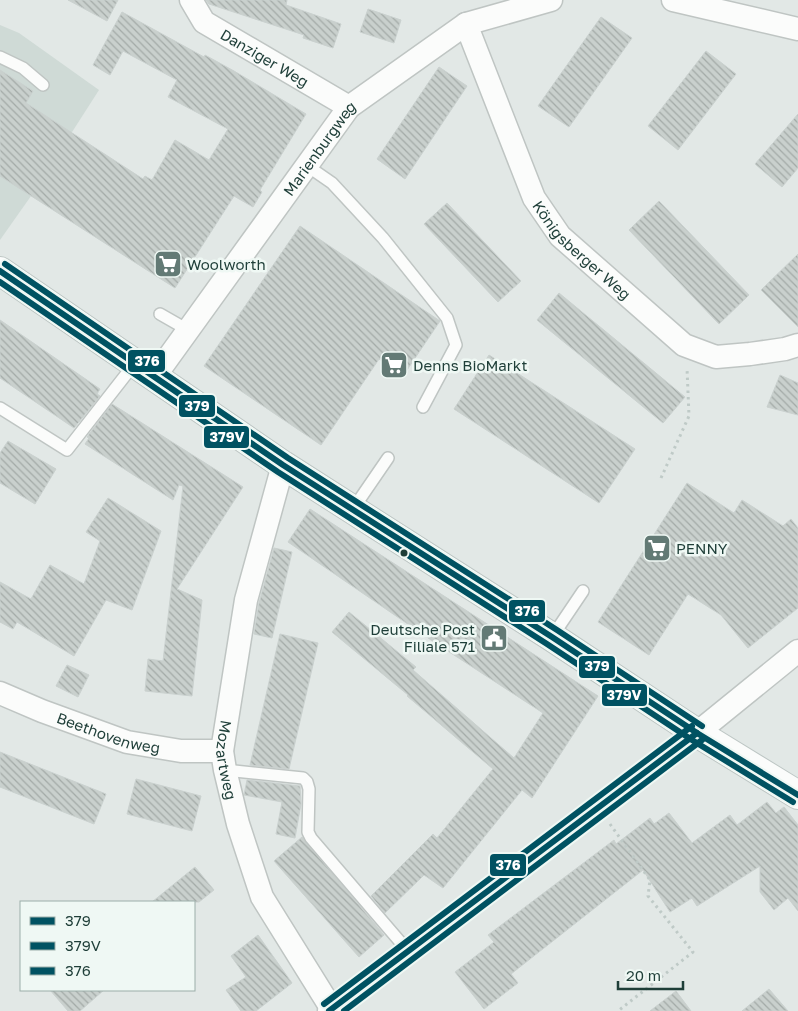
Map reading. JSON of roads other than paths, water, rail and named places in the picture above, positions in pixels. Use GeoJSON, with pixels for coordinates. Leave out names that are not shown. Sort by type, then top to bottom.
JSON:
{"type":"FeatureCollection","features":[{"type":"Feature","properties":{"kind":"street","name":"Danziger Weg"},"geometry":{"type":"LineString","coordinates":[[191,0],[204,22],[349,107]]}},
{"type":"Feature","properties":{"kind":"street","name":"Marienburgweg"},"geometry":{"type":"LineString","coordinates":[[145,369],[188,330],[349,107],[466,24],[551,0]]}},
{"type":"Feature","properties":{"kind":"street"},"geometry":{"type":"LineString","coordinates":[[672,0],[798,29]]}},
{"type":"Feature","properties":{"kind":"street","name":"Königsberger Weg"},"geometry":{"type":"LineString","coordinates":[[466,24],[534,198],[560,236],[684,345],[716,357],[785,349],[798,345]]}},
{"type":"Feature","properties":{"kind":"street"},"geometry":{"type":"LineString","coordinates":[[0,271],[283,465],[552,637],[697,733],[798,795]]}},
{"type":"Feature","properties":{"kind":"street","name":"Mozartweg"},"geometry":{"type":"LineString","coordinates":[[283,465],[246,600],[224,760],[238,824],[262,897],[331,1010]]}},
{"type":"Feature","properties":{"kind":"street"},"geometry":{"type":"LineString","coordinates":[[331,1010],[697,733],[798,651]]}},
{"type":"Feature","properties":{"kind":"street","name":"Beethovenweg"},"geometry":{"type":"LineString","coordinates":[[0,693],[42,712],[127,742],[224,760]]}},
{"type":"Feature","properties":{"kind":"lane"},"geometry":{"type":"LineString","coordinates":[[0,57],[23,68],[43,85]]}},
{"type":"Feature","properties":{"kind":"lane"},"geometry":{"type":"LineString","coordinates":[[306,165],[332,182],[383,238],[448,318],[456,345],[423,407]]}},
{"type":"Feature","properties":{"kind":"lane"},"geometry":{"type":"LineString","coordinates":[[160,314],[188,330]]}},
{"type":"Feature","properties":{"kind":"lane"},"geometry":{"type":"LineString","coordinates":[[0,408],[67,450],[145,369]]}},
{"type":"Feature","properties":{"kind":"lane"},"geometry":{"type":"LineString","coordinates":[[353,509],[388,458]]}},
{"type":"Feature","properties":{"kind":"lane"},"geometry":{"type":"LineString","coordinates":[[552,637],[583,591]]}},
{"type":"Feature","properties":{"kind":"lane"},"geometry":{"type":"LineString","coordinates":[[224,760],[303,778],[307,782],[309,789],[308,832],[311,838],[408,951]]}},
{"type":"Feature","properties":{"kind":"place","name":"Woolworth"},"geometry":{"type":"Point","coordinates":[168,264]}},
{"type":"Feature","properties":{"kind":"place","name":"Denns BioMarkt"},"geometry":{"type":"Point","coordinates":[394,365]}},
{"type":"Feature","properties":{"kind":"place","name":"PENNY"},"geometry":{"type":"Point","coordinates":[657,548]}},
{"type":"Feature","properties":{"kind":"place","name":"Deutsche Post Filiale 571"},"geometry":{"type":"Point","coordinates":[494,638]}}]}
